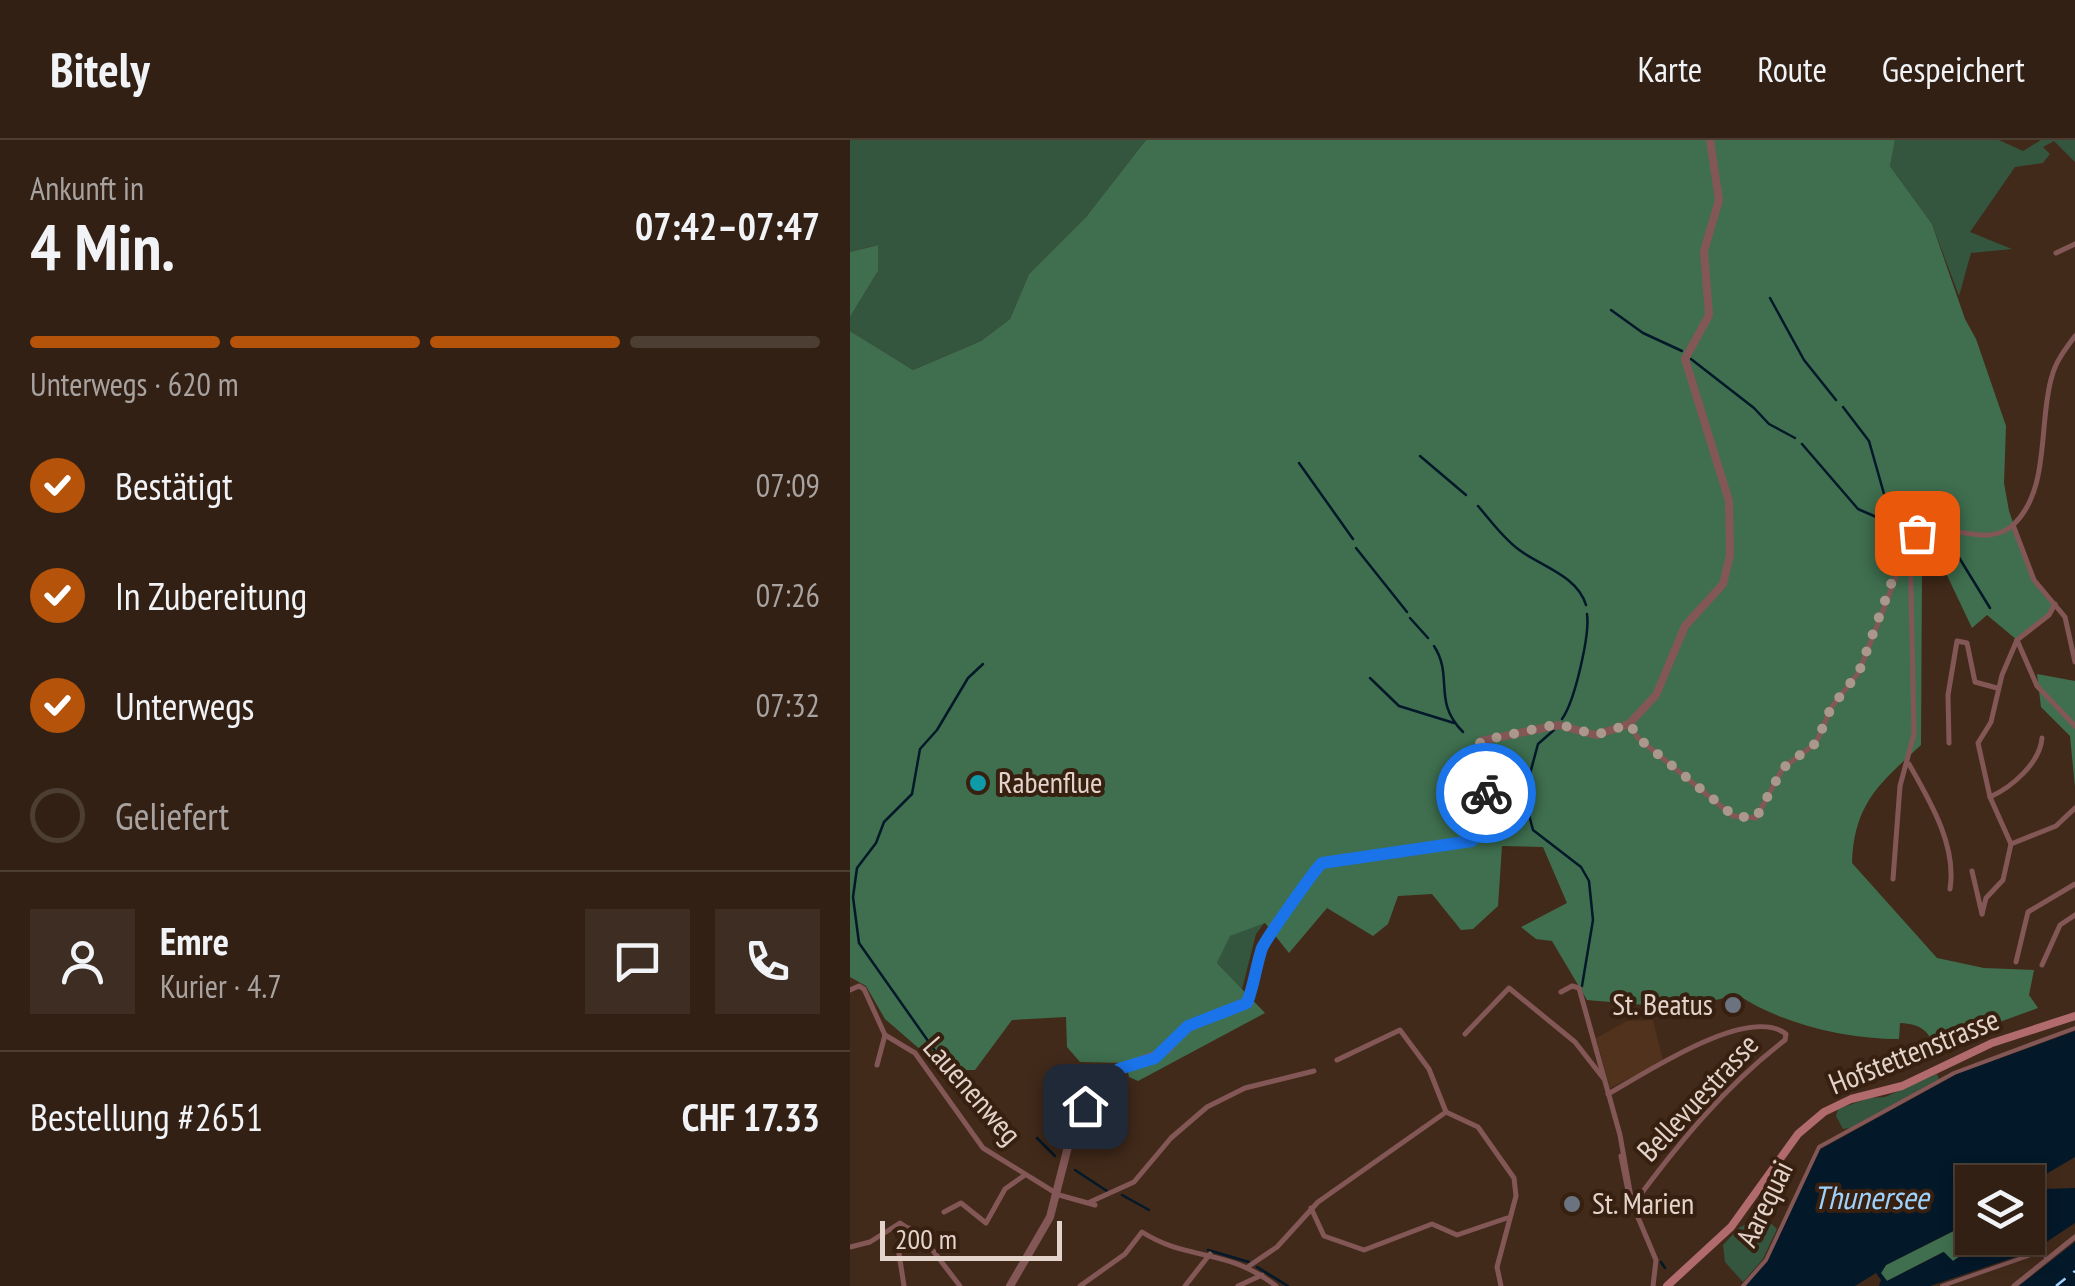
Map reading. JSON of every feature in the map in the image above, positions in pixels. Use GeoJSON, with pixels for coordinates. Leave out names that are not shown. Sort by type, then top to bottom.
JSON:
{"type":"FeatureCollection","features":[{"type":"Feature","properties":{"kind":"main road","name":"Hofstettenstrasse"},"geometry":{"type":"LineString","coordinates":[[1667,1286],[1731,1226],[1798,1134],[1824,1112],[1851,1098],[1902,1086],[1992,1043],[2075,1016]]}},
{"type":"Feature","properties":{"kind":"street"},"geometry":{"type":"LineString","coordinates":[[1010,1286],[1059,1195],[1071,1135],[1096,1088],[1119,1069],[1166,1050],[1188,1026],[1247,1003],[1270,933],[1288,915],[1310,873],[1322,863],[1370,859],[1480,836],[1490,811],[1473,758],[1481,741],[1558,724],[1596,735],[1630,724],[1656,696],[1679,638],[1723,584],[1728,570],[1729,500],[1685,359],[1709,315],[1704,252],[1720,200],[1710,140]]}},
{"type":"Feature","properties":{"kind":"street"},"geometry":{"type":"LineString","coordinates":[[2056,253],[2075,244]]}},
{"type":"Feature","properties":{"kind":"street"},"geometry":{"type":"LineString","coordinates":[[1630,724],[1638,738],[1734,816],[1756,818],[1783,768],[1816,743],[1831,708],[1859,672],[1910,540],[1927,530],[1991,535],[2013,525],[2034,483],[2052,374],[2075,336]]}},
{"type":"Feature","properties":{"kind":"street"},"geometry":{"type":"LineString","coordinates":[[2013,525],[2034,580],[2066,617],[2075,662]]}},
{"type":"Feature","properties":{"kind":"street"},"geometry":{"type":"LineString","coordinates":[[1893,879],[1900,786],[1910,764],[1914,734],[1910,540]]}},
{"type":"Feature","properties":{"kind":"street"},"geometry":{"type":"LineString","coordinates":[[1972,871],[1982,914],[1986,898],[2003,880],[2011,844],[1990,797],[1977,748],[1991,722],[1998,689],[2017,640],[2048,615],[2055,604]]}},
{"type":"Feature","properties":{"kind":"street"},"geometry":{"type":"LineString","coordinates":[[2017,640],[2037,686],[2075,726]]}},
{"type":"Feature","properties":{"kind":"street"},"geometry":{"type":"LineString","coordinates":[[1950,744],[1948,695],[1957,641],[1966,643],[1975,682],[1998,689]]}},
{"type":"Feature","properties":{"kind":"street"},"geometry":{"type":"LineString","coordinates":[[1990,797],[2015,781],[2041,748],[2042,738]]}},
{"type":"Feature","properties":{"kind":"street"},"geometry":{"type":"LineString","coordinates":[[1910,764],[1947,841],[1953,872],[1950,889]]}},
{"type":"Feature","properties":{"kind":"street"},"geometry":{"type":"LineString","coordinates":[[2011,844],[2056,826],[2075,808]]}},
{"type":"Feature","properties":{"kind":"street"},"geometry":{"type":"LineString","coordinates":[[2016,962],[2028,912],[2075,884]]}},
{"type":"Feature","properties":{"kind":"street"},"geometry":{"type":"LineString","coordinates":[[2042,965],[2060,926],[2075,915]]}},
{"type":"Feature","properties":{"kind":"street"},"geometry":{"type":"LineString","coordinates":[[1562,992],[1572,986],[1579,988],[1631,1183],[1632,1206],[1656,1260],[1652,1286]]}},
{"type":"Feature","properties":{"kind":"street","name":"Lauenenweg"},"geometry":{"type":"LineString","coordinates":[[850,990],[864,988],[885,1035],[915,1053],[983,1148],[1059,1195],[1092,1204],[1134,1182],[1171,1138],[1207,1107],[1246,1088],[1314,1070]]}},
{"type":"Feature","properties":{"kind":"street"},"geometry":{"type":"LineString","coordinates":[[1466,1034],[1510,988],[1580,1048],[1604,1079]]}},
{"type":"Feature","properties":{"kind":"street","name":"Bellevuestrasse"},"geometry":{"type":"LineString","coordinates":[[1608,1094],[1724,1032],[1775,1028],[1786,1034],[1785,1040],[1746,1073],[1686,1135],[1632,1206]]}},
{"type":"Feature","properties":{"kind":"street","name":"Aarequai"},"geometry":{"type":"LineString","coordinates":[[1743,1286],[1766,1260],[1814,1153],[1826,1142],[1954,1073],[2075,1028]]}},
{"type":"Feature","properties":{"kind":"street"},"geometry":{"type":"LineString","coordinates":[[1337,1060],[1400,1030],[1430,1069],[1446,1112],[1478,1127],[1511,1172],[1517,1190],[1497,1266],[1501,1286]]}},
{"type":"Feature","properties":{"kind":"street","name":"Lauenenweg"},"geometry":{"type":"LineString","coordinates":[[877,1065],[885,1035]]}},
{"type":"Feature","properties":{"kind":"street"},"geometry":{"type":"LineString","coordinates":[[1580,1048],[1594,1042]]}},
{"type":"Feature","properties":{"kind":"street"},"geometry":{"type":"LineString","coordinates":[[1249,1266],[1278,1247],[1311,1208],[1446,1112]]}},
{"type":"Feature","properties":{"kind":"street","name":"Lauenenweg"},"geometry":{"type":"LineString","coordinates":[[944,1212],[962,1203],[986,1224],[1005,1189],[1025,1175]]}},
{"type":"Feature","properties":{"kind":"street"},"geometry":{"type":"LineString","coordinates":[[1311,1208],[1324,1236],[1364,1250],[1432,1224],[1458,1236],[1507,1218]]}},
{"type":"Feature","properties":{"kind":"street"},"geometry":{"type":"LineString","coordinates":[[850,1247],[870,1242],[894,1224],[909,1228],[924,1239],[960,1286]]}},
{"type":"Feature","properties":{"kind":"street"},"geometry":{"type":"LineString","coordinates":[[904,1286],[898,1246],[909,1228]]}},
{"type":"Feature","properties":{"kind":"street"},"geometry":{"type":"LineString","coordinates":[[1080,1286],[1126,1254],[1142,1232],[1180,1249],[1249,1266],[1276,1286]]}},
{"type":"Feature","properties":{"kind":"street"},"geometry":{"type":"LineString","coordinates":[[2014,1286],[2075,1237]]}},
{"type":"Feature","properties":{"kind":"street"},"geometry":{"type":"LineString","coordinates":[[1942,1286],[2042,1251],[2048,1261]]}},
{"type":"Feature","properties":{"kind":"street"},"geometry":{"type":"LineString","coordinates":[[1185,1286],[1210,1254]]}},
{"type":"Feature","properties":{"kind":"street"},"geometry":{"type":"LineString","coordinates":[[1238,1286],[1262,1275]]}},
{"type":"Feature","properties":{"kind":"shaded area"},"geometry":{"type":"Polygon","coordinates":[[[1653,1020],[1663,1061],[1610,1088],[1596,1038],[1627,1021],[1653,1020]]]}},
{"type":"Feature","properties":{"kind":"green space"},"geometry":{"type":"Polygon","coordinates":[[[850,140],[1146,140],[1086,217],[1029,274],[1010,319],[981,341],[913,370],[850,331],[850,317],[878,271],[877,245],[850,252],[850,140]]]}},
{"type":"Feature","properties":{"kind":"green space"},"geometry":{"type":"Polygon","coordinates":[[[1146,140],[1895,140],[1890,166],[1932,224],[1965,319],[1976,339],[2006,426],[2004,483],[2009,511],[2033,579],[2055,604],[2049,615],[2017,640],[1987,615],[1972,628],[1944,569],[1922,574],[1921,745],[1882,783],[1864,809],[1852,863],[1937,958],[1984,968],[2034,970],[2029,995],[2038,1008],[1975,1031],[1972,1040],[1937,1052],[1928,1034],[1914,1025],[1900,1023],[1899,1039],[1836,1033],[1794,1022],[1738,995],[1680,1008],[1587,1000],[1552,941],[1536,939],[1521,927],[1567,903],[1543,847],[1502,846],[1498,906],[1473,929],[1461,930],[1432,894],[1398,896],[1388,924],[1373,936],[1327,908],[1289,953],[1265,923],[1230,936],[1217,963],[1265,1013],[1138,1081],[1129,1077],[1126,1063],[1080,1062],[1067,1047],[1066,1017],[1012,1020],[975,1070],[944,1070],[885,1019],[866,986],[850,977],[850,331],[913,370],[981,341],[1010,319],[1029,274],[1086,217],[1146,140]]]}},
{"type":"Feature","properties":{"kind":"green space"},"geometry":{"type":"Polygon","coordinates":[[[1895,140],[1999,140],[2023,151],[2041,140],[2075,140],[2075,162],[2054,141],[2043,147],[2050,154],[2043,163],[2015,167],[1970,232],[2012,249],[1971,253],[1959,296],[1932,224],[1890,166],[1895,140]]]}},
{"type":"Feature","properties":{"kind":"green space"},"geometry":{"type":"Polygon","coordinates":[[[878,245],[878,271],[850,317],[850,252],[878,245]]]}},
{"type":"Feature","properties":{"kind":"green space"},"geometry":{"type":"Polygon","coordinates":[[[2037,674],[2075,681],[2075,787],[2070,736],[2041,707],[2037,674]]]}},
{"type":"Feature","properties":{"kind":"green space"},"geometry":{"type":"Polygon","coordinates":[[[1265,922],[1256,934],[1242,989],[1217,963],[1229,936],[1265,922]]]}},
{"type":"Feature","properties":{"kind":"green space"},"geometry":{"type":"Polygon","coordinates":[[[1937,1074],[1939,1079],[1850,1128],[1843,1129],[1836,1116],[1838,1109],[1885,1097],[1937,1074]]]}},
{"type":"Feature","properties":{"kind":"green space"},"geometry":{"type":"Polygon","coordinates":[[[1762,1215],[1777,1229],[1763,1259],[1743,1282],[1725,1262],[1723,1245],[1739,1228],[1762,1215]]]}},
{"type":"Feature","properties":{"kind":"green space"},"geometry":{"type":"Polygon","coordinates":[[[1955,1230],[1955,1255],[1963,1255],[1953,1261],[1943,1252],[1887,1281],[1881,1273],[1886,1265],[1955,1230]]]}},
{"type":"Feature","properties":{"kind":"water","name":"Thunersee"},"geometry":{"type":"Polygon","coordinates":[[[2075,1031],[2075,1157],[2045,1175],[2045,1165],[1955,1165],[1955,1230],[1886,1265],[1881,1273],[1887,1281],[1944,1252],[1953,1261],[1962,1255],[2021,1255],[1930,1286],[1879,1286],[1881,1280],[1876,1273],[1855,1286],[1746,1286],[1771,1253],[1819,1150],[1957,1074],[2075,1031]]]}},
{"type":"Feature","properties":{"kind":"water","name":"Thunersee"},"geometry":{"type":"Polygon","coordinates":[[[2075,1188],[2075,1223],[2045,1243],[2045,1189],[2075,1188]]]}},
{"type":"Feature","properties":{"kind":"water"},"geometry":{"type":"Polygon","coordinates":[[[2075,1242],[2075,1286],[2019,1286],[2075,1242]]]}},
{"type":"Feature","properties":{"kind":"waterway"},"geometry":{"type":"LineString","coordinates":[[1770,298],[1804,360],[1836,400]]}},
{"type":"Feature","properties":{"kind":"waterway"},"geometry":{"type":"LineString","coordinates":[[1611,310],[1643,333],[1682,351]]}},
{"type":"Feature","properties":{"kind":"waterway"},"geometry":{"type":"LineString","coordinates":[[1691,359],[1769,424],[1795,438]]}},
{"type":"Feature","properties":{"kind":"waterway"},"geometry":{"type":"LineString","coordinates":[[1843,407],[1869,441],[1892,522]]}},
{"type":"Feature","properties":{"kind":"waterway"},"geometry":{"type":"LineString","coordinates":[[1802,444],[1858,509],[1911,532]]}},
{"type":"Feature","properties":{"kind":"waterway"},"geometry":{"type":"LineString","coordinates":[[1420,456],[1466,495]]}},
{"type":"Feature","properties":{"kind":"waterway"},"geometry":{"type":"LineString","coordinates":[[1299,463],[1353,539]]}},
{"type":"Feature","properties":{"kind":"waterway"},"geometry":{"type":"LineString","coordinates":[[1478,506],[1512,544],[1575,586],[1586,605]]}},
{"type":"Feature","properties":{"kind":"waterway"},"geometry":{"type":"LineString","coordinates":[[1921,536],[1955,551],[1990,608]]}},
{"type":"Feature","properties":{"kind":"waterway"},"geometry":{"type":"LineString","coordinates":[[1356,548],[1407,612]]}},
{"type":"Feature","properties":{"kind":"waterway"},"geometry":{"type":"LineString","coordinates":[[1562,719],[1580,667],[1587,614]]}},
{"type":"Feature","properties":{"kind":"waterway"},"geometry":{"type":"LineString","coordinates":[[1410,618],[1428,638]]}},
{"type":"Feature","properties":{"kind":"waterway"},"geometry":{"type":"LineString","coordinates":[[1434,646],[1443,668],[1448,710],[1463,732]]}},
{"type":"Feature","properties":{"kind":"waterway"},"geometry":{"type":"LineString","coordinates":[[979,1098],[964,1092],[859,943],[853,897],[857,868],[876,843],[884,822],[912,794],[920,749],[937,730],[968,678],[983,664]]}},
{"type":"Feature","properties":{"kind":"waterway"},"geometry":{"type":"LineString","coordinates":[[1370,678],[1399,706],[1454,723]]}},
{"type":"Feature","properties":{"kind":"waterway"},"geometry":{"type":"LineString","coordinates":[[1554,730],[1538,744],[1524,796],[1533,830],[1581,867],[1589,881],[1593,920],[1582,986]]}},
{"type":"Feature","properties":{"kind":"waterway"},"geometry":{"type":"LineString","coordinates":[[1482,749],[1495,758],[1523,796]]}},
{"type":"Feature","properties":{"kind":"waterway"},"geometry":{"type":"LineString","coordinates":[[1037,1138],[1055,1156]]}},
{"type":"Feature","properties":{"kind":"waterway"},"geometry":{"type":"LineString","coordinates":[[1075,1170],[1107,1191]]}},
{"type":"Feature","properties":{"kind":"waterway"},"geometry":{"type":"LineString","coordinates":[[1122,1195],[1149,1210]]}},
{"type":"Feature","properties":{"kind":"waterway"},"geometry":{"type":"LineString","coordinates":[[1208,1250],[1249,1262]]}},
{"type":"Feature","properties":{"kind":"waterway"},"geometry":{"type":"LineString","coordinates":[[1661,1262],[1665,1268]]}},
{"type":"Feature","properties":{"kind":"waterway"},"geometry":{"type":"LineString","coordinates":[[1257,1267],[1288,1286]]}},
{"type":"Feature","properties":{"kind":"ferry route"},"geometry":{"type":"LineString","coordinates":[[2056,1286],[2075,1271]]}},
{"type":"Feature","properties":{"kind":"way so far"},"geometry":{"type":"LineString","coordinates":[[1486,793],[1473,758],[1481,741],[1558,724],[1596,735],[1630,724],[1638,738],[1734,816],[1756,818],[1783,768],[1816,743],[1831,708],[1859,672],[1902,554],[1917,533]]}},
{"type":"Feature","properties":{"kind":"place","name":"Rabenflue"},"geometry":{"type":"Point","coordinates":[978,783]}},
{"type":"Feature","properties":{"kind":"place","name":"St. Beatus"},"geometry":{"type":"Point","coordinates":[1733,1005]}},
{"type":"Feature","properties":{"kind":"place","name":"St. Marien"},"geometry":{"type":"Point","coordinates":[1572,1204]}},
{"type":"Feature","properties":{"kind":"route"},"geometry":{"type":"LineString","coordinates":[[1085,1106],[1096,1088],[1119,1069],[1155,1058],[1188,1026],[1247,1003],[1270,933],[1288,915],[1310,873],[1322,863],[1358,861],[1420,846],[1472,841],[1487,825],[1490,811],[1486,793]]}}]}
